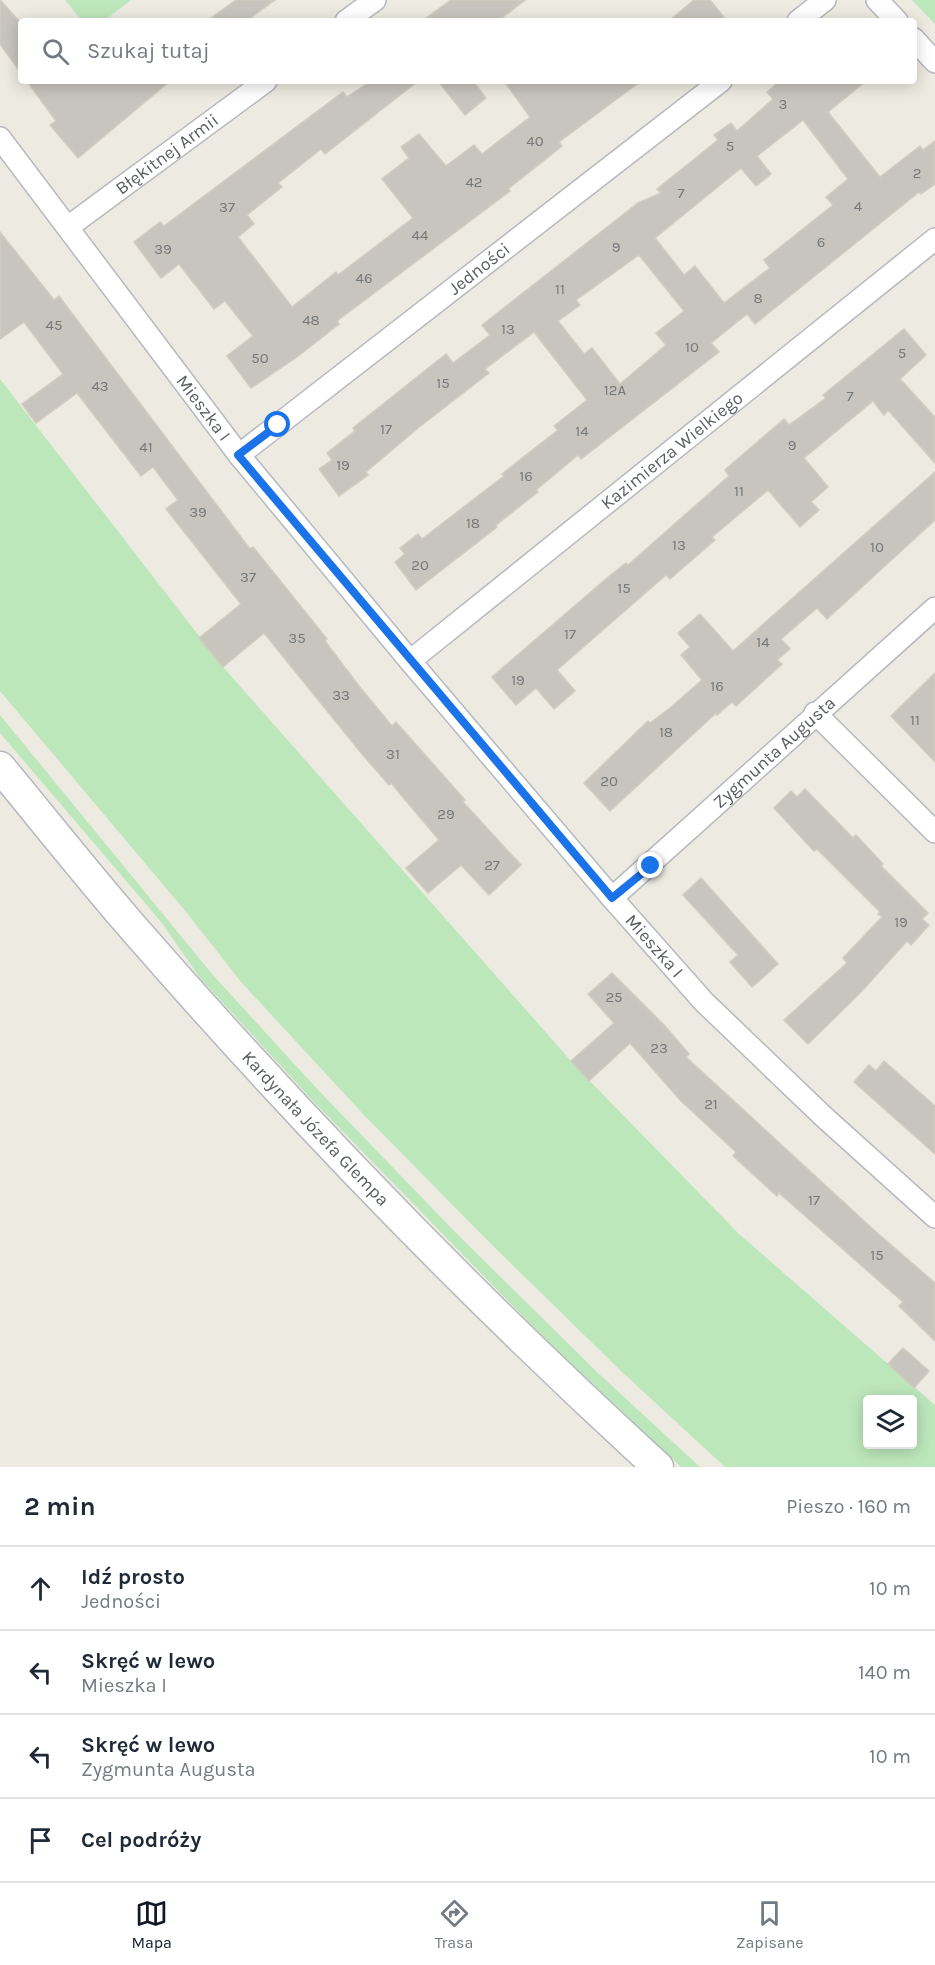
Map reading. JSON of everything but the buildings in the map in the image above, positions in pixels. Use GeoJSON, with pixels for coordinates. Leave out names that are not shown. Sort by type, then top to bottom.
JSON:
{"type":"FeatureCollection","features":[{"type":"Feature","properties":{"kind":"main road","name":"Kardynała Józefa Glempa"},"geometry":{"type":"LineString","coordinates":[[0,767],[129,923],[354,1171],[588,1403],[658,1467]]}},
{"type":"Feature","properties":{"kind":"street"},"geometry":{"type":"LineString","coordinates":[[350,18],[375,0]]}},
{"type":"Feature","properties":{"kind":"street"},"geometry":{"type":"LineString","coordinates":[[802,18],[825,0]]}},
{"type":"Feature","properties":{"kind":"street"},"geometry":{"type":"LineString","coordinates":[[878,0],[894,18]]}},
{"type":"Feature","properties":{"kind":"street"},"geometry":{"type":"LineString","coordinates":[[917,42],[935,62]]}},
{"type":"Feature","properties":{"kind":"street","name":"Błękitnej Armii"},"geometry":{"type":"LineString","coordinates":[[68,227],[262,84]]}},
{"type":"Feature","properties":{"kind":"street","name":"Jedności"},"geometry":{"type":"LineString","coordinates":[[238,455],[717,84]]}},
{"type":"Feature","properties":{"kind":"street","name":"Mieszka I"},"geometry":{"type":"LineString","coordinates":[[0,138],[238,455],[612,898],[704,1002],[935,1217]]}},
{"type":"Feature","properties":{"kind":"street","name":"Kazimierza Wielkiego"},"geometry":{"type":"LineString","coordinates":[[410,661],[935,239]]}},
{"type":"Feature","properties":{"kind":"street","name":"Zygmunta Augusta"},"geometry":{"type":"LineString","coordinates":[[612,898],[815,713],[935,608]]}},
{"type":"Feature","properties":{"kind":"street"},"geometry":{"type":"LineString","coordinates":[[815,713],[935,832]]}},
{"type":"Feature","properties":{"kind":"green space"},"geometry":{"type":"Polygon","coordinates":[[[65,0],[131,0],[108,18],[80,18],[65,0]]]}},
{"type":"Feature","properties":{"kind":"green space"},"geometry":{"type":"Polygon","coordinates":[[[912,0],[935,0],[935,24],[912,0]]]}},
{"type":"Feature","properties":{"kind":"green space"},"geometry":{"type":"Polygon","coordinates":[[[0,379],[223,667],[580,1071],[739,1234],[935,1405],[935,1467],[725,1467],[622,1372],[364,1115],[241,982],[187,913],[0,691],[0,379]]]}},
{"type":"Feature","properties":{"kind":"green space"},"geometry":{"type":"Polygon","coordinates":[[[0,715],[212,974],[320,1092],[459,1236],[598,1373],[700,1467],[681,1467],[551,1345],[312,1100],[200,978],[162,923],[0,733],[0,715]]]}},
{"type":"Feature","properties":{"kind":"route"},"geometry":{"type":"LineString","coordinates":[[278,425],[238,455],[410,661],[612,898],[651,866]]}}]}
